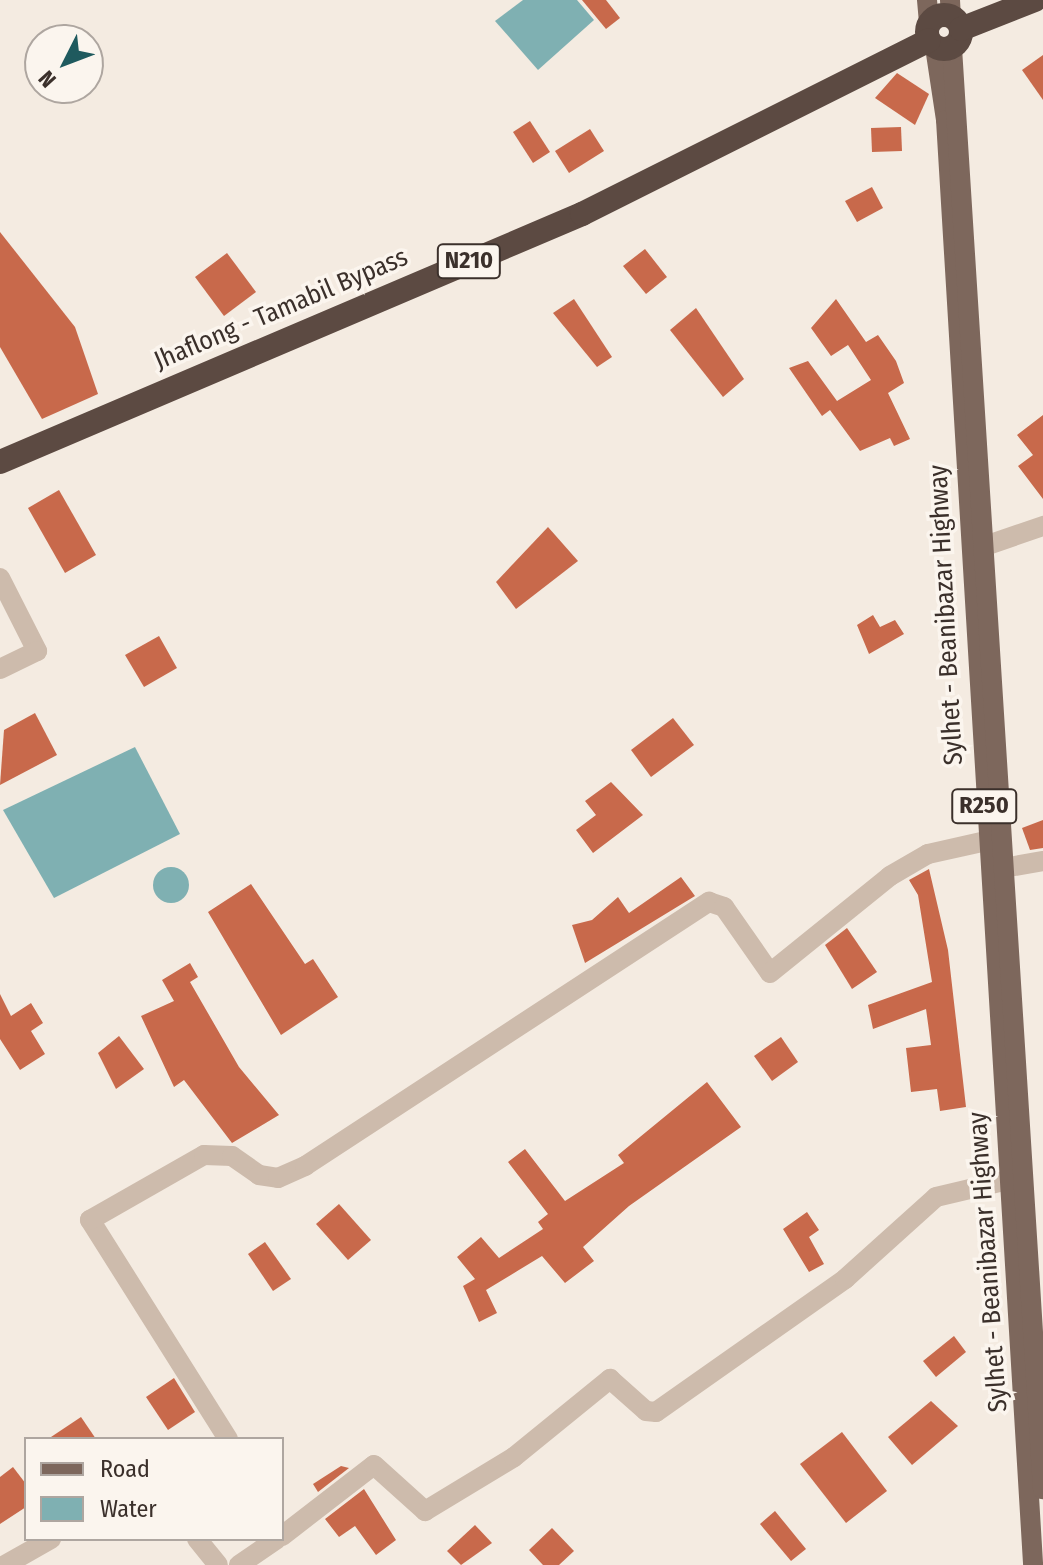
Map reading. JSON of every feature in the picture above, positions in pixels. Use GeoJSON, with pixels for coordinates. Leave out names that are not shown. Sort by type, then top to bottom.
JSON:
{"type":"FeatureCollection","features":[{"type":"Feature","properties":{"kind":"highway","name":"Jhaflong - Tamabil Bypass"},"geometry":{"type":"LineString","coordinates":[[0,462],[582,214],[942,25],[1035,0]]}},
{"type":"Feature","properties":{"kind":"main road","name":"Sylhet - Beanibazar Highway"},"geometry":{"type":"LineString","coordinates":[[942,25],[982,547],[1043,1489]]}},
{"type":"Feature","properties":{"kind":"main road","name":"Sylhet - Beanibazar Highway"},"geometry":{"type":"LineString","coordinates":[[942,25],[986,841],[1033,1565]]}},
{"type":"Feature","properties":{"kind":"street"},"geometry":{"type":"LineString","coordinates":[[982,547],[1043,526]]}},
{"type":"Feature","properties":{"kind":"street"},"geometry":{"type":"LineString","coordinates":[[0,578],[37,651],[0,669]]}},
{"type":"Feature","properties":{"kind":"street"},"geometry":{"type":"LineString","coordinates":[[227,1437],[90,1220],[204,1155],[232,1156],[259,1175],[278,1178],[305,1166],[709,902],[724,907],[770,973],[890,876],[928,854],[986,841]]}},
{"type":"Feature","properties":{"kind":"street"},"geometry":{"type":"LineString","coordinates":[[1003,868],[1043,861]]}},
{"type":"Feature","properties":{"kind":"street"},"geometry":{"type":"LineString","coordinates":[[284,1534],[374,1465],[425,1511],[514,1457],[610,1379],[656,1412],[845,1279],[936,1197],[1008,1180]]}},
{"type":"Feature","properties":{"kind":"street"},"geometry":{"type":"LineString","coordinates":[[5,1565],[47,1541]]}},
{"type":"Feature","properties":{"kind":"street"},"geometry":{"type":"LineString","coordinates":[[199,1541],[218,1565]]}},
{"type":"Feature","properties":{"kind":"street"},"geometry":{"type":"LineString","coordinates":[[239,1565],[274,1541]]}},
{"type":"Feature","properties":{"kind":"water"},"geometry":{"type":"Polygon","coordinates":[[[523,0],[577,0],[594,20],[538,70],[495,21],[523,0]]]}},
{"type":"Feature","properties":{"kind":"water"},"geometry":{"type":"Polygon","coordinates":[[[135,747],[180,834],[54,898],[3,810],[135,747]]]}},
{"type":"Feature","properties":{"kind":"water"},"geometry":{"type":"Polygon","coordinates":[[[171,867],[184,872],[189,885],[184,898],[171,903],[158,898],[153,885],[158,872],[171,867]]]}},
{"type":"Feature","properties":{"kind":"building"},"geometry":{"type":"Polygon","coordinates":[[[582,0],[606,0],[620,18],[606,29],[582,0]]]}},
{"type":"Feature","properties":{"kind":"building"},"geometry":{"type":"Polygon","coordinates":[[[1043,55],[1043,100],[1022,70],[1043,55]]]}},
{"type":"Feature","properties":{"kind":"building"},"geometry":{"type":"Polygon","coordinates":[[[897,73],[929,94],[915,125],[875,98],[897,73]]]}},
{"type":"Feature","properties":{"kind":"building"},"geometry":{"type":"Polygon","coordinates":[[[530,121],[550,152],[533,163],[513,132],[530,121]]]}},
{"type":"Feature","properties":{"kind":"building"},"geometry":{"type":"Polygon","coordinates":[[[901,127],[902,151],[872,152],[871,128],[901,127]]]}},
{"type":"Feature","properties":{"kind":"building"},"geometry":{"type":"Polygon","coordinates":[[[590,129],[604,151],[569,173],[555,151],[590,129]]]}},
{"type":"Feature","properties":{"kind":"building"},"geometry":{"type":"Polygon","coordinates":[[[872,187],[883,208],[857,222],[845,201],[872,187]]]}},
{"type":"Feature","properties":{"kind":"building"},"geometry":{"type":"Polygon","coordinates":[[[0,232],[75,327],[98,394],[42,419],[0,347],[0,232]]]}},
{"type":"Feature","properties":{"kind":"building"},"geometry":{"type":"Polygon","coordinates":[[[645,249],[667,277],[646,294],[623,266],[645,249]]]}},
{"type":"Feature","properties":{"kind":"building"},"geometry":{"type":"Polygon","coordinates":[[[227,253],[256,292],[224,316],[195,277],[227,253]]]}},
{"type":"Feature","properties":{"kind":"building"},"geometry":{"type":"Polygon","coordinates":[[[574,299],[612,357],[597,367],[553,313],[574,299]]]}},
{"type":"Feature","properties":{"kind":"building"},"geometry":{"type":"Polygon","coordinates":[[[836,299],[866,342],[878,335],[896,361],[904,383],[888,393],[910,439],[894,446],[890,438],[860,451],[830,410],[822,416],[789,368],[808,361],[837,401],[871,380],[848,345],[831,356],[811,328],[836,299]]]}},
{"type":"Feature","properties":{"kind":"building"},"geometry":{"type":"Polygon","coordinates":[[[696,308],[744,379],[723,397],[670,330],[696,308]]]}},
{"type":"Feature","properties":{"kind":"building"},"geometry":{"type":"Polygon","coordinates":[[[1043,415],[1043,499],[1018,466],[1033,455],[1017,435],[1043,415]]]}},
{"type":"Feature","properties":{"kind":"building"},"geometry":{"type":"Polygon","coordinates":[[[59,490],[96,555],[65,573],[28,508],[59,490]]]}},
{"type":"Feature","properties":{"kind":"building"},"geometry":{"type":"Polygon","coordinates":[[[548,527],[578,561],[516,609],[496,582],[548,527]]]}},
{"type":"Feature","properties":{"kind":"building"},"geometry":{"type":"Polygon","coordinates":[[[873,615],[880,627],[895,620],[904,634],[869,654],[857,625],[873,615]]]}},
{"type":"Feature","properties":{"kind":"building"},"geometry":{"type":"Polygon","coordinates":[[[159,636],[177,668],[144,687],[125,655],[159,636]]]}},
{"type":"Feature","properties":{"kind":"building"},"geometry":{"type":"Polygon","coordinates":[[[35,713],[57,755],[0,785],[4,730],[35,713]]]}},
{"type":"Feature","properties":{"kind":"building"},"geometry":{"type":"Polygon","coordinates":[[[673,718],[694,745],[651,777],[631,750],[673,718]]]}},
{"type":"Feature","properties":{"kind":"building"},"geometry":{"type":"Polygon","coordinates":[[[611,782],[643,815],[593,853],[576,830],[596,815],[585,801],[611,782]]]}},
{"type":"Feature","properties":{"kind":"building"},"geometry":{"type":"Polygon","coordinates":[[[1043,820],[1043,848],[1030,850],[1022,828],[1043,820]]]}},
{"type":"Feature","properties":{"kind":"building"},"geometry":{"type":"Polygon","coordinates":[[[929,869],[948,950],[966,1107],[940,1111],[937,1089],[911,1092],[906,1048],[931,1045],[926,1009],[873,1029],[868,1005],[932,982],[918,895],[909,880],[929,869]]]}},
{"type":"Feature","properties":{"kind":"building"},"geometry":{"type":"Polygon","coordinates":[[[681,877],[695,896],[585,963],[572,925],[592,920],[618,897],[629,913],[681,877]]]}},
{"type":"Feature","properties":{"kind":"building"},"geometry":{"type":"Polygon","coordinates":[[[251,884],[305,964],[313,959],[338,997],[281,1035],[208,912],[251,884]]]}},
{"type":"Feature","properties":{"kind":"building"},"geometry":{"type":"Polygon","coordinates":[[[847,928],[877,972],[852,989],[825,945],[847,928]]]}},
{"type":"Feature","properties":{"kind":"building"},"geometry":{"type":"Polygon","coordinates":[[[190,963],[198,977],[190,982],[239,1067],[279,1115],[232,1143],[184,1080],[174,1087],[141,1016],[174,1001],[162,980],[190,963]]]}},
{"type":"Feature","properties":{"kind":"building"},"geometry":{"type":"Polygon","coordinates":[[[0,994],[11,1016],[31,1003],[43,1023],[31,1031],[45,1054],[20,1070],[0,1039],[0,994]]]}},
{"type":"Feature","properties":{"kind":"building"},"geometry":{"type":"Polygon","coordinates":[[[119,1036],[144,1069],[116,1089],[98,1053],[119,1036]]]}},
{"type":"Feature","properties":{"kind":"building"},"geometry":{"type":"Polygon","coordinates":[[[781,1037],[798,1062],[772,1081],[754,1056],[781,1037]]]}},
{"type":"Feature","properties":{"kind":"building"},"geometry":{"type":"Polygon","coordinates":[[[707,1082],[741,1127],[629,1206],[583,1247],[594,1261],[565,1283],[542,1256],[486,1290],[497,1313],[479,1322],[463,1286],[475,1279],[457,1257],[481,1237],[499,1258],[543,1229],[538,1222],[548,1214],[508,1162],[525,1149],[565,1201],[624,1163],[618,1155],[707,1082]]]}},
{"type":"Feature","properties":{"kind":"building"},"geometry":{"type":"Polygon","coordinates":[[[339,1204],[371,1240],[348,1260],[316,1224],[339,1204]]]}},
{"type":"Feature","properties":{"kind":"building"},"geometry":{"type":"Polygon","coordinates":[[[807,1212],[819,1230],[809,1237],[824,1264],[809,1272],[783,1229],[807,1212]]]}},
{"type":"Feature","properties":{"kind":"building"},"geometry":{"type":"Polygon","coordinates":[[[265,1242],[291,1279],[273,1291],[248,1254],[265,1242]]]}},
{"type":"Feature","properties":{"kind":"building"},"geometry":{"type":"Polygon","coordinates":[[[954,1336],[966,1352],[936,1377],[923,1361],[954,1336]]]}},
{"type":"Feature","properties":{"kind":"building"},"geometry":{"type":"Polygon","coordinates":[[[174,1378],[195,1412],[168,1430],[146,1397],[174,1378]]]}},
{"type":"Feature","properties":{"kind":"building"},"geometry":{"type":"Polygon","coordinates":[[[931,1401],[958,1426],[912,1465],[888,1437],[931,1401]]]}},
{"type":"Feature","properties":{"kind":"building"},"geometry":{"type":"Polygon","coordinates":[[[81,1417],[95,1437],[51,1437],[81,1417]]]}},
{"type":"Feature","properties":{"kind":"building"},"geometry":{"type":"Polygon","coordinates":[[[842,1432],[887,1491],[846,1523],[800,1464],[842,1432]]]}},
{"type":"Feature","properties":{"kind":"building"},"geometry":{"type":"Polygon","coordinates":[[[341,1466],[349,1468],[318,1492],[313,1484],[341,1466]]]}},
{"type":"Feature","properties":{"kind":"building"},"geometry":{"type":"Polygon","coordinates":[[[13,1467],[24,1481],[24,1508],[0,1524],[0,1477],[13,1467]]]}},
{"type":"Feature","properties":{"kind":"building"},"geometry":{"type":"Polygon","coordinates":[[[364,1489],[396,1540],[376,1555],[355,1526],[339,1537],[325,1519],[364,1489]]]}},
{"type":"Feature","properties":{"kind":"building"},"geometry":{"type":"Polygon","coordinates":[[[775,1511],[806,1549],[791,1561],[760,1524],[775,1511]]]}},
{"type":"Feature","properties":{"kind":"building"},"geometry":{"type":"Polygon","coordinates":[[[475,1525],[492,1543],[461,1565],[447,1551],[475,1525]]]}},
{"type":"Feature","properties":{"kind":"building"},"geometry":{"type":"Polygon","coordinates":[[[552,1528],[574,1551],[559,1565],[543,1565],[529,1550],[552,1528]]]}}]}
